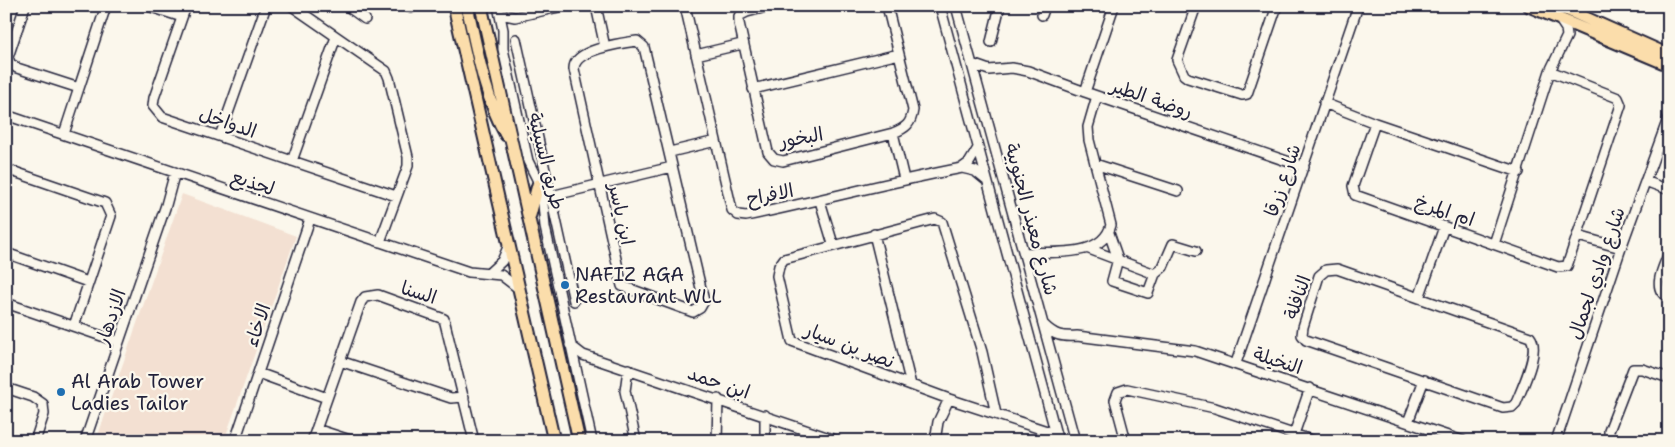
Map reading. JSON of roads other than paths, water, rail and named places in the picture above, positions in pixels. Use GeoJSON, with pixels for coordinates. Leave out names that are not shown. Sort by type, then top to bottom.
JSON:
{"type":"FeatureCollection","features":[{"type":"Feature","properties":{"kind":"main road"},"geometry":{"type":"LineString","coordinates":[[454,6],[554,441]]}},
{"type":"Feature","properties":{"kind":"main road"},"geometry":{"type":"LineString","coordinates":[[467,6],[491,101],[513,147]]}},
{"type":"Feature","properties":{"kind":"main road","name":"طريق السيلية"},"geometry":{"type":"LineString","coordinates":[[481,6],[579,441]]}},
{"type":"Feature","properties":{"kind":"main road"},"geometry":{"type":"LineString","coordinates":[[1529,6],[1669,65]]}},
{"type":"Feature","properties":{"kind":"main road"},"geometry":{"type":"LineString","coordinates":[[1558,6],[1669,55]]}},
{"type":"Feature","properties":{"kind":"main road"},"geometry":{"type":"LineString","coordinates":[[529,216],[538,185]]}},
{"type":"Feature","properties":{"kind":"street"},"geometry":{"type":"LineString","coordinates":[[25,6],[8,57],[10,63],[17,68],[79,88]]}},
{"type":"Feature","properties":{"kind":"street"},"geometry":{"type":"LineString","coordinates":[[64,134],[106,6]]}},
{"type":"Feature","properties":{"kind":"street"},"geometry":{"type":"LineString","coordinates":[[148,6],[182,17]]}},
{"type":"Feature","properties":{"kind":"street","name":"الدواخل"},"geometry":{"type":"LineString","coordinates":[[186,6],[153,106],[162,117],[396,196]]}},
{"type":"Feature","properties":{"kind":"street"},"geometry":{"type":"LineString","coordinates":[[220,136],[266,6]]}},
{"type":"Feature","properties":{"kind":"street"},"geometry":{"type":"LineString","coordinates":[[292,6],[386,70],[389,78],[408,157],[408,166],[380,242]]}},
{"type":"Feature","properties":{"kind":"street"},"geometry":{"type":"LineString","coordinates":[[347,6],[365,19]]}},
{"type":"Feature","properties":{"kind":"street"},"geometry":{"type":"LineString","coordinates":[[499,10],[512,17],[563,6]]}},
{"type":"Feature","properties":{"kind":"street"},"geometry":{"type":"LineString","coordinates":[[596,6],[606,47]]}},
{"type":"Feature","properties":{"kind":"street","name":"الافراح"},"geometry":{"type":"LineString","coordinates":[[685,6],[732,210],[738,216],[820,201],[904,179],[962,168]]}},
{"type":"Feature","properties":{"kind":"street","name":"البخور"},"geometry":{"type":"LineString","coordinates":[[770,6],[739,16],[742,44],[768,152],[774,159],[783,161],[893,133],[906,128],[912,120],[913,110],[887,6]]}},
{"type":"Feature","properties":{"kind":"street","name":"شارع معيذر الجنوبية"},"geometry":{"type":"LineString","coordinates":[[940,6],[1058,439]]}},
{"type":"Feature","properties":{"kind":"street","name":"شارع معيذر الجنوبية"},"geometry":{"type":"LineString","coordinates":[[956,6],[1075,441]]}},
{"type":"Feature","properties":{"kind":"street"},"geometry":{"type":"LineString","coordinates":[[1085,92],[1114,6]]}},
{"type":"Feature","properties":{"kind":"street"},"geometry":{"type":"LineString","coordinates":[[1196,6],[1177,60],[1184,75],[1188,78],[1242,95],[1247,94],[1277,6]]}},
{"type":"Feature","properties":{"kind":"street","name":"شارع زرقا"},"geometry":{"type":"LineString","coordinates":[[1236,364],[1358,6]]}},
{"type":"Feature","properties":{"kind":"street"},"geometry":{"type":"LineString","coordinates":[[991,42],[998,8]]}},
{"type":"Feature","properties":{"kind":"street","name":"طريق السيلية"},"geometry":{"type":"LineString","coordinates":[[499,10],[504,30],[503,49],[529,166],[538,185],[544,206],[544,227],[592,441]]}},
{"type":"Feature","properties":{"kind":"street"},"geometry":{"type":"LineString","coordinates":[[504,30],[513,22],[533,16],[538,12]]}},
{"type":"Feature","properties":{"kind":"street"},"geometry":{"type":"LineString","coordinates":[[1494,244],[1519,172],[1550,71],[1565,39],[1567,32],[1560,20]]}},
{"type":"Feature","properties":{"kind":"street"},"geometry":{"type":"LineString","coordinates":[[1565,39],[1586,30]]}},
{"type":"Feature","properties":{"kind":"street"},"geometry":{"type":"LineString","coordinates":[[292,161],[336,37]]}},
{"type":"Feature","properties":{"kind":"street","name":"طريق السيلية"},"geometry":{"type":"LineString","coordinates":[[516,39],[574,301]]}},
{"type":"Feature","properties":{"kind":"street","name":"ابن ياسر"},"geometry":{"type":"LineString","coordinates":[[637,41],[643,44],[670,152],[704,301],[700,308],[693,312],[622,286],[573,63],[578,57],[606,47],[637,41]]}},
{"type":"Feature","properties":{"kind":"street"},"geometry":{"type":"LineString","coordinates":[[696,55],[742,44]]}},
{"type":"Feature","properties":{"kind":"street"},"geometry":{"type":"LineString","coordinates":[[753,89],[899,54]]}},
{"type":"Feature","properties":{"kind":"street","name":"روضة الطير"},"geometry":{"type":"LineString","coordinates":[[972,64],[988,70],[1019,68],[1304,166]]}},
{"type":"Feature","properties":{"kind":"street"},"geometry":{"type":"LineString","coordinates":[[980,89],[983,77],[988,70]]}},
{"type":"Feature","properties":{"kind":"street","name":"ام المرخ"},"geometry":{"type":"LineString","coordinates":[[1375,123],[1353,186],[1354,195],[1563,267],[1570,263],[1569,257],[1578,236],[1621,101],[1618,98],[1550,71]]}},
{"type":"Feature","properties":{"kind":"street"},"geometry":{"type":"LineString","coordinates":[[1089,249],[1106,238],[1111,225],[1095,164],[1088,127],[1097,96]]}},
{"type":"Feature","properties":{"kind":"street"},"geometry":{"type":"LineString","coordinates":[[1324,103],[1375,123],[1519,172]]}},
{"type":"Feature","properties":{"kind":"street","name":"لجذيع"},"geometry":{"type":"LineString","coordinates":[[6,115],[469,272],[490,272],[506,277],[518,288]]}},
{"type":"Feature","properties":{"kind":"street","name":"شارع وادي لجمال"},"geometry":{"type":"LineString","coordinates":[[1556,441],[1621,248],[1669,116]]}},
{"type":"Feature","properties":{"kind":"street"},"geometry":{"type":"LineString","coordinates":[[520,124],[536,127]]}},
{"type":"Feature","properties":{"kind":"street"},"geometry":{"type":"LineString","coordinates":[[523,137],[528,131],[536,127]]}},
{"type":"Feature","properties":{"kind":"street"},"geometry":{"type":"LineString","coordinates":[[893,133],[904,179]]}},
{"type":"Feature","properties":{"kind":"street"},"geometry":{"type":"LineString","coordinates":[[670,152],[716,141]]}},
{"type":"Feature","properties":{"kind":"street"},"geometry":{"type":"LineString","coordinates":[[962,168],[969,163],[978,148]]}},
{"type":"Feature","properties":{"kind":"street"},"geometry":{"type":"LineString","coordinates":[[1095,164],[1178,191]]}},
{"type":"Feature","properties":{"kind":"street"},"geometry":{"type":"LineString","coordinates":[[551,196],[672,167]]}},
{"type":"Feature","properties":{"kind":"street"},"geometry":{"type":"LineString","coordinates":[[962,168],[975,171],[986,180]]}},
{"type":"Feature","properties":{"kind":"street"},"geometry":{"type":"LineString","coordinates":[[6,169],[105,203],[111,216],[74,326]]}},
{"type":"Feature","properties":{"kind":"street","name":"الازدهار"},"geometry":{"type":"LineString","coordinates":[[85,441],[177,173]]}},
{"type":"Feature","properties":{"kind":"street"},"geometry":{"type":"LineString","coordinates":[[1645,181],[1669,190]]}},
{"type":"Feature","properties":{"kind":"street"},"geometry":{"type":"LineString","coordinates":[[820,201],[833,244]]}},
{"type":"Feature","properties":{"kind":"street","name":"الاخاء"},"geometry":{"type":"LineString","coordinates":[[235,441],[310,219]]}},
{"type":"Feature","properties":{"kind":"street","name":"نصر بن سيار"},"geometry":{"type":"LineString","coordinates":[[996,414],[982,352],[942,222],[935,219],[833,244],[784,259],[778,266],[777,276],[792,341],[949,399],[1038,428],[1058,439]]}},
{"type":"Feature","properties":{"kind":"street"},"geometry":{"type":"LineString","coordinates":[[1419,298],[1444,227]]}},
{"type":"Feature","properties":{"kind":"street"},"geometry":{"type":"LineString","coordinates":[[1109,233],[1118,259],[1111,276],[1112,281],[1148,293],[1154,274],[1163,267],[1173,244],[1196,251]]}},
{"type":"Feature","properties":{"kind":"street"},"geometry":{"type":"LineString","coordinates":[[874,234],[910,385]]}},
{"type":"Feature","properties":{"kind":"street"},"geometry":{"type":"LineString","coordinates":[[1578,236],[1621,248]]}},
{"type":"Feature","properties":{"kind":"street"},"geometry":{"type":"LineString","coordinates":[[490,272],[502,262],[508,247]]}},
{"type":"Feature","properties":{"kind":"street"},"geometry":{"type":"LineString","coordinates":[[1024,253],[1089,249],[1154,274]]}},
{"type":"Feature","properties":{"kind":"street"},"geometry":{"type":"LineString","coordinates":[[6,253],[88,282]]}},
{"type":"Feature","properties":{"kind":"street"},"geometry":{"type":"LineString","coordinates":[[1669,253],[1660,277],[1659,288],[1664,296],[1669,297]]}},
{"type":"Feature","properties":{"kind":"street"},"geometry":{"type":"LineString","coordinates":[[551,256],[564,259]]}},
{"type":"Feature","properties":{"kind":"street"},"geometry":{"type":"LineString","coordinates":[[553,268],[564,259]]}},
{"type":"Feature","properties":{"kind":"street","name":"النافلة"},"geometry":{"type":"LineString","coordinates":[[1337,269],[1419,298],[1524,334],[1533,341],[1535,346],[1518,398],[1512,407],[1503,408],[1306,340],[1302,334],[1319,276],[1326,270],[1337,269]]}},
{"type":"Feature","properties":{"kind":"street","name":"السنا"},"geometry":{"type":"LineString","coordinates":[[312,441],[361,302],[365,297],[378,295],[444,319],[474,441]]}},
{"type":"Feature","properties":{"kind":"street"},"geometry":{"type":"LineString","coordinates":[[6,303],[118,342]]}},
{"type":"Feature","properties":{"kind":"street","name":"النخيلة"},"geometry":{"type":"LineString","coordinates":[[1044,325],[1058,336],[1077,336],[1195,351],[1310,388],[1463,441]]}},
{"type":"Feature","properties":{"kind":"street"},"geometry":{"type":"LineString","coordinates":[[1054,364],[1055,351],[1060,343],[1077,336]]}},
{"type":"Feature","properties":{"kind":"street","name":"ابن حمد"},"geometry":{"type":"LineString","coordinates":[[570,345],[589,356],[838,441]]}},
{"type":"Feature","properties":{"kind":"street"},"geometry":{"type":"LineString","coordinates":[[574,367],[589,356]]}},
{"type":"Feature","properties":{"kind":"street"},"geometry":{"type":"LineString","coordinates":[[340,362],[451,398],[464,397]]}},
{"type":"Feature","properties":{"kind":"street"},"geometry":{"type":"LineString","coordinates":[[628,369],[625,391],[636,441]]}},
{"type":"Feature","properties":{"kind":"street"},"geometry":{"type":"LineString","coordinates":[[1613,441],[1608,437],[1609,431],[1633,369],[1642,369],[1669,378]]}},
{"type":"Feature","properties":{"kind":"street"},"geometry":{"type":"LineString","coordinates":[[258,373],[327,398]]}},
{"type":"Feature","properties":{"kind":"street"},"geometry":{"type":"LineString","coordinates":[[1408,422],[1424,380]]}},
{"type":"Feature","properties":{"kind":"street"},"geometry":{"type":"LineString","coordinates":[[6,388],[33,397],[43,404],[44,414],[35,441]]}},
{"type":"Feature","properties":{"kind":"street"},"geometry":{"type":"LineString","coordinates":[[1294,434],[1310,388]]}},
{"type":"Feature","properties":{"kind":"street"},"geometry":{"type":"LineString","coordinates":[[1126,441],[1115,400],[1118,392],[1126,389],[1215,408],[1314,441]]}},
{"type":"Feature","properties":{"kind":"street"},"geometry":{"type":"LineString","coordinates":[[717,441],[718,399]]}},
{"type":"Feature","properties":{"kind":"street"},"geometry":{"type":"LineString","coordinates":[[935,441],[938,422],[949,399]]}},
{"type":"Feature","properties":{"kind":"street"},"geometry":{"type":"LineString","coordinates":[[1038,428],[1046,424],[1050,413]]}},
{"type":"Feature","properties":{"kind":"street"},"geometry":{"type":"LineString","coordinates":[[764,441],[765,415]]}},
{"type":"Feature","properties":{"kind":"street"},"geometry":{"type":"LineString","coordinates":[[316,429],[353,441]]}},
{"type":"Feature","properties":{"kind":"place","name":"NAFIZ AGA Restaurant WLL"},"geometry":{"type":"Point","coordinates":[565,285]}},
{"type":"Feature","properties":{"kind":"place","name":"Al Arab Tower Ladies Tailor"},"geometry":{"type":"Point","coordinates":[61,392]}}]}
